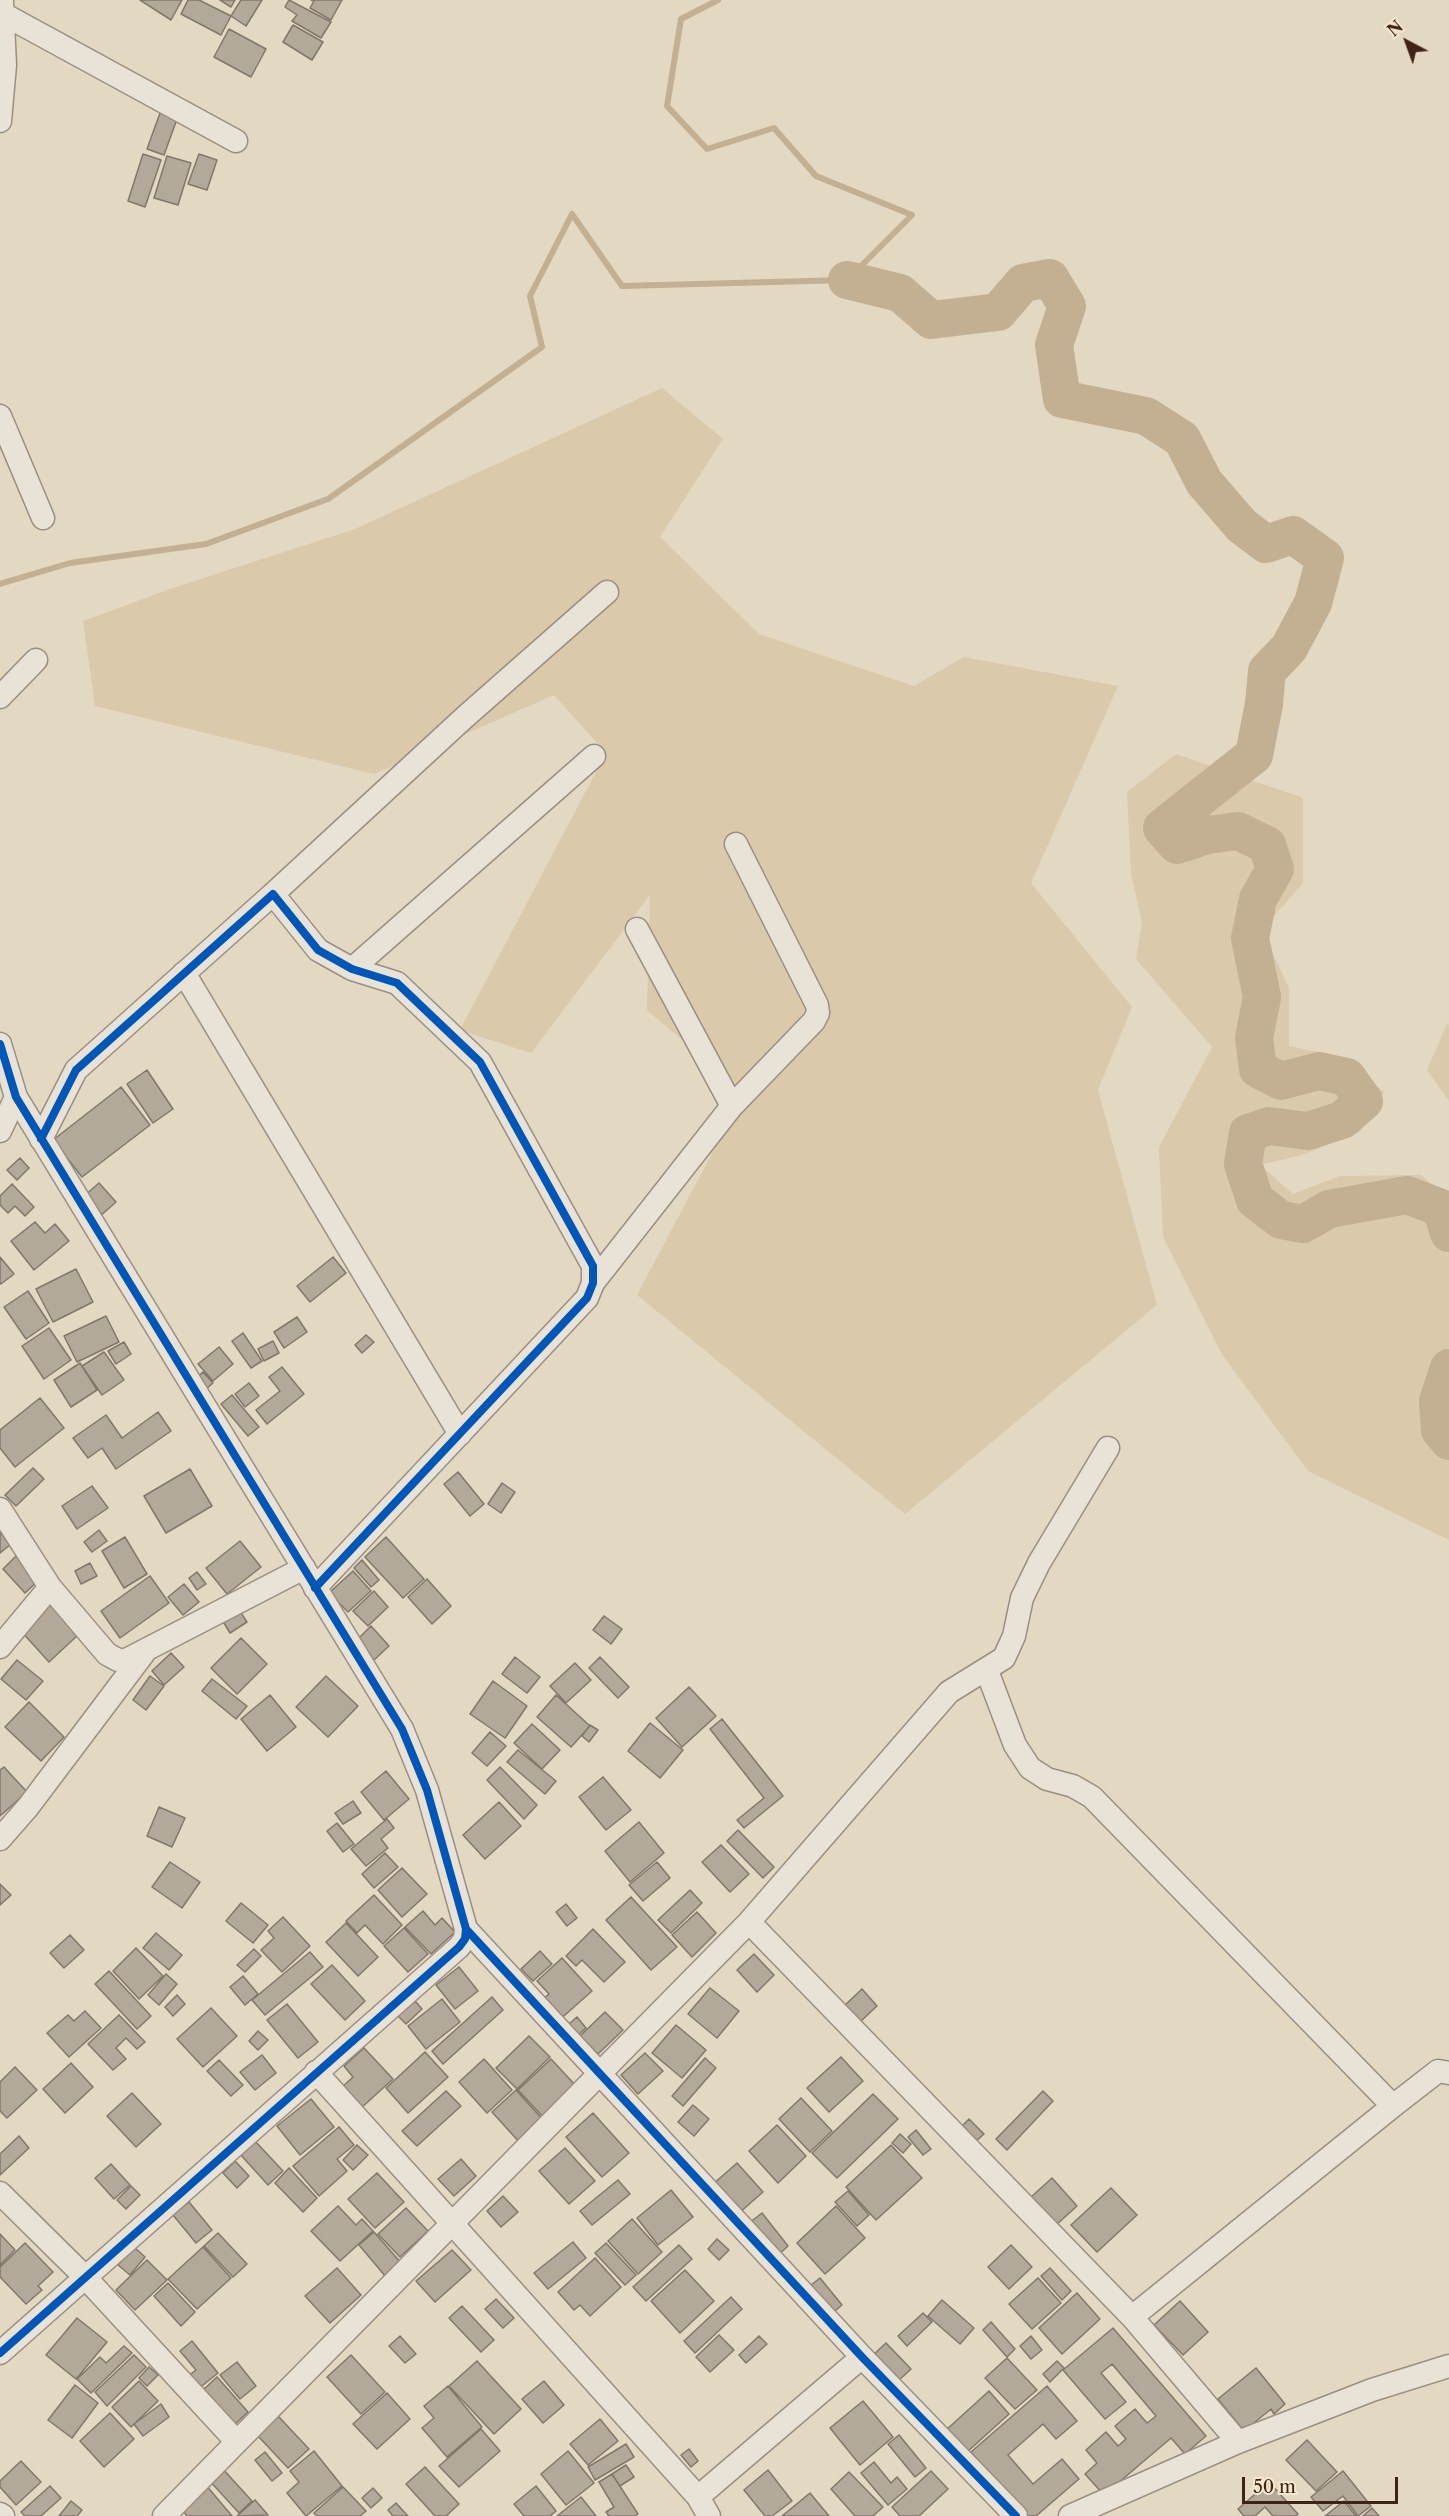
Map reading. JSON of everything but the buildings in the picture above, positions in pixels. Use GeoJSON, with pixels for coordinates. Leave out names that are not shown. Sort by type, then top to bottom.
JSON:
{"type":"FeatureCollection","features":[{"type":"Feature","properties":{"kind":"street"},"geometry":{"type":"LineString","coordinates":[[0,121],[4,65],[3,7]]}},
{"type":"Feature","properties":{"kind":"street"},"geometry":{"type":"LineString","coordinates":[[3,7],[236,141]]}},
{"type":"Feature","properties":{"kind":"street"},"geometry":{"type":"LineString","coordinates":[[0,416],[43,518]]}},
{"type":"Feature","properties":{"kind":"street"},"geometry":{"type":"LineString","coordinates":[[41,1138],[76,1070],[273,894],[465,717],[607,592]]}},
{"type":"Feature","properties":{"kind":"street"},"geometry":{"type":"LineString","coordinates":[[0,697],[36,660]]}},
{"type":"Feature","properties":{"kind":"street"},"geometry":{"type":"LineString","coordinates":[[352,969],[594,756]]}},
{"type":"Feature","properties":{"kind":"street"},"geometry":{"type":"LineString","coordinates":[[315,1588],[587,1298],[593,1283],[732,1106],[814,1021],[818,1013],[817,1005],[736,844]]}},
{"type":"Feature","properties":{"kind":"street"},"geometry":{"type":"LineString","coordinates":[[273,894],[318,950],[352,969],[397,983],[480,1062],[593,1266],[593,1283]]}},
{"type":"Feature","properties":{"kind":"street"},"geometry":{"type":"LineString","coordinates":[[637,929],[732,1106]]}},
{"type":"Feature","properties":{"kind":"street"},"geometry":{"type":"LineString","coordinates":[[184,973],[460,1434]]}},
{"type":"Feature","properties":{"kind":"street"},"geometry":{"type":"LineString","coordinates":[[0,1044],[16,1097],[402,1729],[427,1790],[466,1929],[465,1939],[459,1947],[84,2276],[0,2353]]}},
{"type":"Feature","properties":{"kind":"street"},"geometry":{"type":"LineString","coordinates":[[0,1131],[16,1097]]}},
{"type":"Feature","properties":{"kind":"street"},"geometry":{"type":"LineString","coordinates":[[164,2516],[601,2075],[749,1922],[948,1692],[963,1681],[987,1671],[1004,1658],[1014,1636],[1022,1598],[1108,1448]]}},
{"type":"Feature","properties":{"kind":"street"},"geometry":{"type":"LineString","coordinates":[[0,1509],[50,1587],[107,1654],[118,1660],[126,1660],[303,1568]]}},
{"type":"Feature","properties":{"kind":"street"},"geometry":{"type":"LineString","coordinates":[[0,1647],[50,1587]]}},
{"type":"Feature","properties":{"kind":"street"},"geometry":{"type":"LineString","coordinates":[[0,1839],[28,1807],[147,1649]]}},
{"type":"Feature","properties":{"kind":"street"},"geometry":{"type":"LineString","coordinates":[[987,1671],[1015,1745],[1030,1768],[1047,1779],[1073,1786],[1092,1797],[1393,2106]]}},
{"type":"Feature","properties":{"kind":"street"},"geometry":{"type":"LineString","coordinates":[[749,1922],[1132,2317],[1238,2442]]}},
{"type":"Feature","properties":{"kind":"street"},"geometry":{"type":"LineString","coordinates":[[466,1929],[862,2357],[1016,2516]]}},
{"type":"Feature","properties":{"kind":"street"},"geometry":{"type":"LineString","coordinates":[[1132,2317],[1438,2071],[1449,2073]]}},
{"type":"Feature","properties":{"kind":"street"},"geometry":{"type":"LineString","coordinates":[[316,2072],[704,2507],[862,2357]]}},
{"type":"Feature","properties":{"kind":"street"},"geometry":{"type":"LineString","coordinates":[[0,2193],[84,2276],[237,2442]]}},
{"type":"Feature","properties":{"kind":"street"},"geometry":{"type":"LineString","coordinates":[[1070,2516],[1238,2442],[1372,2390],[1449,2366]]}},
{"type":"Feature","properties":{"kind":"shaded area"},"geometry":{"type":"Polygon","coordinates":[[[662,388],[723,439],[660,537],[759,634],[914,686],[964,657],[1118,686],[1031,883],[1132,1007],[1098,1090],[1157,1305],[905,1514],[637,1295],[744,1093],[647,1010],[650,895],[531,1053],[460,1030],[606,753],[554,695],[374,774],[95,706],[83,621],[173,588],[355,529],[662,388]]]}},
{"type":"Feature","properties":{"kind":"shaded area"},"geometry":{"type":"Polygon","coordinates":[[[1176,754],[1303,798],[1303,883],[1262,930],[1289,988],[1289,1046],[1336,1056],[1384,1092],[1360,1132],[1302,1155],[1260,1165],[1293,1194],[1340,1176],[1421,1175],[1449,1199],[1449,1540],[1308,1471],[1221,1353],[1163,1237],[1159,1147],[1212,1047],[1136,959],[1142,922],[1131,874],[1127,792],[1176,754]]]}},
{"type":"Feature","properties":{"kind":"shaded area"},"geometry":{"type":"Polygon","coordinates":[[[1447,1024],[1449,1025],[1449,1101],[1427,1070],[1447,1024]]]}},
{"type":"Feature","properties":{"kind":"waterway"},"geometry":{"type":"LineString","coordinates":[[0,584],[70,563],[206,544],[328,499],[542,347],[530,296],[572,214],[622,286],[847,280],[912,215],[816,176],[774,128],[707,149],[667,106],[681,19],[718,0]]}},
{"type":"Feature","properties":{"kind":"waterway"},"geometry":{"type":"LineString","coordinates":[[847,280],[900,293],[931,320],[998,312],[1023,283],[1050,278],[1067,306],[1054,345],[1062,399],[1146,416],[1182,439],[1204,482],[1242,526],[1266,544],[1293,535],[1325,558],[1313,603],[1289,648],[1267,671],[1264,704],[1254,755],[1162,828],[1177,845],[1207,835],[1238,831],[1267,845],[1275,869],[1258,899],[1250,938],[1262,997],[1254,1038],[1258,1069],[1281,1081],[1319,1071],[1347,1077],[1364,1101],[1342,1120],[1308,1131],[1269,1126],[1248,1133],[1243,1164],[1255,1200],[1281,1220],[1303,1224],[1329,1209],[1407,1195],[1441,1208],[1449,1233]]}},
{"type":"Feature","properties":{"kind":"waterway"},"geometry":{"type":"LineString","coordinates":[[1449,1368],[1438,1401],[1440,1430],[1449,1441]]}},
{"type":"Feature","properties":{"kind":"cycle path"},"geometry":{"type":"LineString","coordinates":[[41,1139],[76,1070],[273,894],[318,950],[352,969],[397,983],[480,1062],[593,1266],[593,1283],[587,1298],[315,1588]]}},
{"type":"Feature","properties":{"kind":"cycle path"},"geometry":{"type":"LineString","coordinates":[[0,1044],[16,1097],[402,1729],[427,1790],[466,1929],[465,1939],[459,1947],[0,2353]]}},
{"type":"Feature","properties":{"kind":"cycle path"},"geometry":{"type":"LineString","coordinates":[[466,1929],[862,2357],[1016,2516]]}}]}
